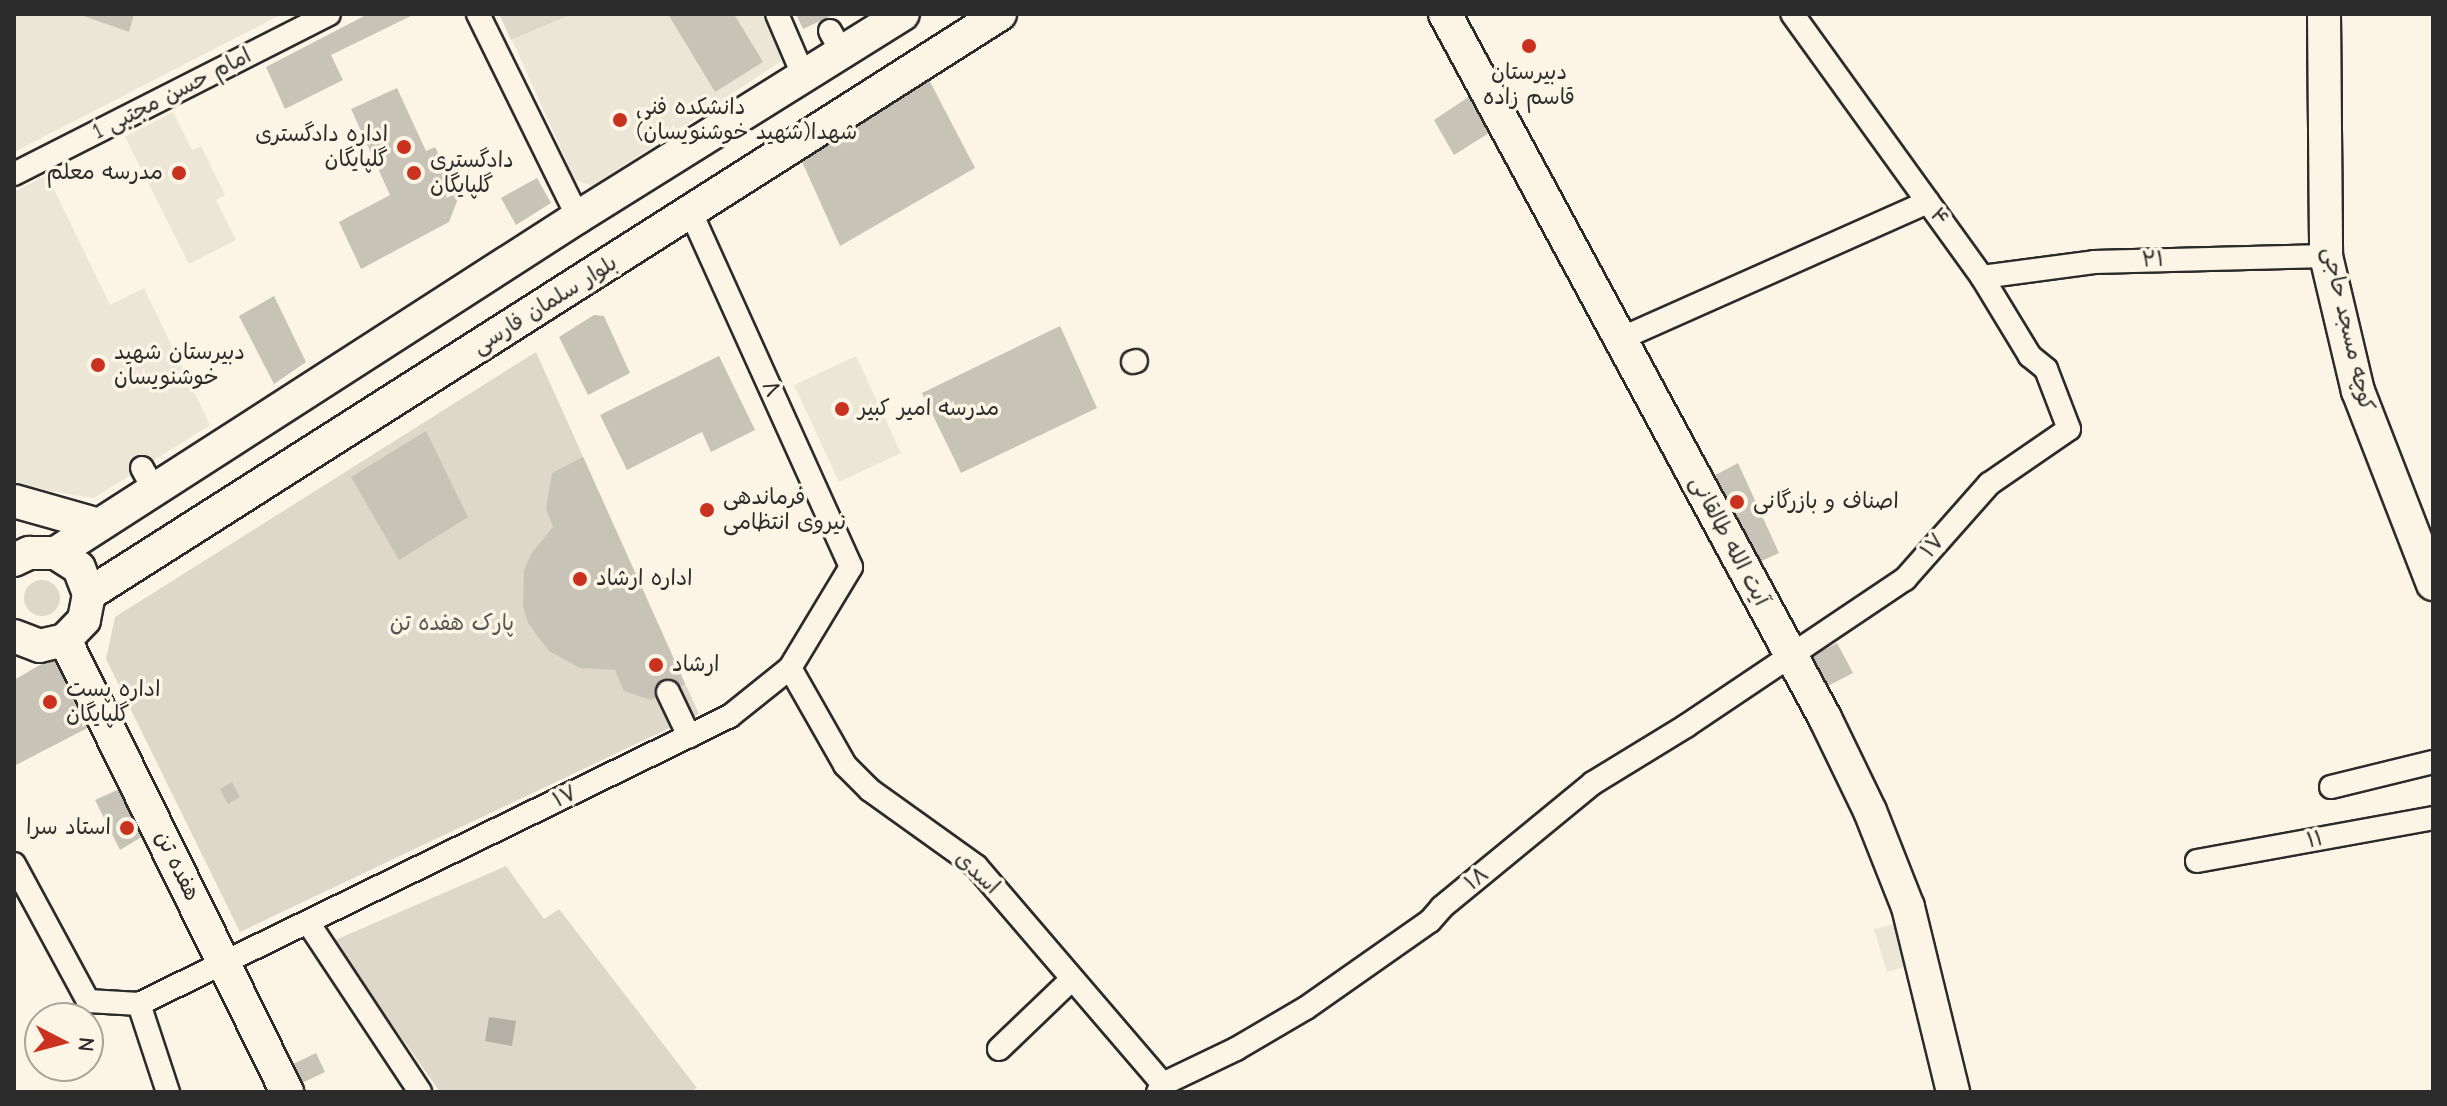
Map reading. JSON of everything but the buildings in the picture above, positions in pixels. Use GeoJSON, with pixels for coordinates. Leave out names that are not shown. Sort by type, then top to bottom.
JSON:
{"type":"FeatureCollection","features":[{"type":"Feature","properties":{"kind":"main road"},"geometry":{"type":"LineString","coordinates":[[56,553],[105,522],[148,479],[804,77],[836,42],[903,14]]}},
{"type":"Feature","properties":{"kind":"main road","name":"بلوار سلمان فارسی"},"geometry":{"type":"LineString","coordinates":[[89,594],[691,212],[873,102],[1000,14]]}},
{"type":"Feature","properties":{"kind":"main road","name":"آیت الله طالقانی"},"geometry":{"type":"LineString","coordinates":[[1445,14],[1512,116],[1620,339],[1797,658],[1870,811],[1908,907],[1953,1092]]}},
{"type":"Feature","properties":{"kind":"main road","name":"کوچه مسجد حاجی"},"geometry":{"type":"LineString","coordinates":[[2324,14],[2326,256],[2358,391],[2433,584]]}},
{"type":"Feature","properties":{"kind":"main road"},"geometry":{"type":"LineString","coordinates":[[14,501],[105,522]]}},
{"type":"Feature","properties":{"kind":"main road"},"geometry":{"type":"LineString","coordinates":[[105,522],[110,546],[121,559],[136,564]]}},
{"type":"Feature","properties":{"kind":"main road"},"geometry":{"type":"LineString","coordinates":[[14,637],[40,646],[65,640],[84,620],[89,594],[79,568],[56,553],[43,551],[15,557]]}},
{"type":"Feature","properties":{"kind":"main road","name":"هفده تن"},"geometry":{"type":"LineString","coordinates":[[65,640],[287,1092]]}},
{"type":"Feature","properties":{"kind":"street","name":"امام حسن مجتبی 1"},"geometry":{"type":"LineString","coordinates":[[14,174],[329,14]]}},
{"type":"Feature","properties":{"kind":"street"},"geometry":{"type":"LineString","coordinates":[[478,14],[578,217]]}},
{"type":"Feature","properties":{"kind":"street"},"geometry":{"type":"LineString","coordinates":[[777,14],[804,77]]}},
{"type":"Feature","properties":{"kind":"street","name":"۴"},"geometry":{"type":"LineString","coordinates":[[1792,14],[1982,277],[2030,356],[2046,369],[2069,429]]}},
{"type":"Feature","properties":{"kind":"street"},"geometry":{"type":"LineString","coordinates":[[1620,339],[1928,202]]}},
{"type":"Feature","properties":{"kind":"street","name":"۸"},"geometry":{"type":"LineString","coordinates":[[691,212],[804,438],[851,567]]}},
{"type":"Feature","properties":{"kind":"street","name":"۲۱"},"geometry":{"type":"LineString","coordinates":[[1982,277],[2094,262],[2326,256]]}},
{"type":"Feature","properties":{"kind":"street","name":"۱۷"},"geometry":{"type":"LineString","coordinates":[[1797,658],[1905,579],[1989,484],[2069,429]]}},
{"type":"Feature","properties":{"kind":"street","name":"۱۷"},"geometry":{"type":"LineString","coordinates":[[224,963],[730,716],[790,668],[851,567]]}},
{"type":"Feature","properties":{"kind":"street","name":"۱۸"},"geometry":{"type":"LineString","coordinates":[[1161,1088],[1306,1008],[1430,921],[1442,907],[1593,783],[1797,658]]}},
{"type":"Feature","properties":{"kind":"street","name":"اسدی"},"geometry":{"type":"LineString","coordinates":[[790,668],[845,765],[870,790],[976,866],[1161,1088]]}},
{"type":"Feature","properties":{"kind":"street"},"geometry":{"type":"LineString","coordinates":[[668,692],[689,736]]}},
{"type":"Feature","properties":{"kind":"street"},"geometry":{"type":"LineString","coordinates":[[2331,787],[2433,762]]}},
{"type":"Feature","properties":{"kind":"street","name":"۱۱"},"geometry":{"type":"LineString","coordinates":[[2197,861],[2433,818]]}},
{"type":"Feature","properties":{"kind":"street"},"geometry":{"type":"LineString","coordinates":[[14,864],[88,1001],[139,1004],[224,963]]}},
{"type":"Feature","properties":{"kind":"street"},"geometry":{"type":"LineString","coordinates":[[309,924],[420,1092]]}},
{"type":"Feature","properties":{"kind":"street"},"geometry":{"type":"LineString","coordinates":[[999,1049],[1072,979]]}},
{"type":"Feature","properties":{"kind":"street"},"geometry":{"type":"LineString","coordinates":[[139,1004],[168,1092]]}},
{"type":"Feature","properties":{"kind":"shaded area"},"geometry":{"type":"Polygon","coordinates":[[[14,14],[282,14],[14,152],[14,14]]]}},
{"type":"Feature","properties":{"kind":"shaded area","name":"دانشکده فنی شهدا(شهید خوشنویسان)"},"geometry":{"type":"Polygon","coordinates":[[[573,14],[763,14],[783,60],[593,186],[575,180],[512,40],[573,14]]]}},
{"type":"Feature","properties":{"kind":"shaded area","name":"مدرسه معلم"},"geometry":{"type":"Polygon","coordinates":[[[173,112],[192,150],[201,146],[225,195],[216,200],[236,240],[189,264],[125,137],[173,112]]]}},
{"type":"Feature","properties":{"kind":"shaded area","name":"دبیرستان شهید خوشنویسان"},"geometry":{"type":"Polygon","coordinates":[[[47,175],[110,305],[144,288],[210,425],[94,498],[18,486],[14,478],[14,192],[47,175]]]}},
{"type":"Feature","properties":{"kind":"shaded area","name":"مدرسه امیر کبیر"},"geometry":{"type":"Polygon","coordinates":[[[856,356],[901,453],[839,482],[794,385],[856,356]]]}},
{"type":"Feature","properties":{"kind":"shaded area"},"geometry":{"type":"Polygon","coordinates":[[[1904,922],[1915,964],[1887,972],[1874,929],[1904,922]]]}},
{"type":"Feature","properties":{"kind":"shaded area"},"geometry":{"type":"Polygon","coordinates":[[[489,1017],[516,1021],[512,1046],[485,1041],[489,1017]]]}},
{"type":"Feature","properties":{"kind":"green space"},"geometry":{"type":"Polygon","coordinates":[[[499,14],[573,14],[511,40],[499,14]]]}},
{"type":"Feature","properties":{"kind":"green space","name":"پارک هفده تن"},"geometry":{"type":"Polygon","coordinates":[[[536,352],[699,714],[240,932],[106,659],[115,617],[536,352]]]}},
{"type":"Feature","properties":{"kind":"green space"},"geometry":{"type":"Polygon","coordinates":[[[42,580],[55,585],[60,598],[55,611],[42,616],[29,611],[24,598],[29,585],[42,580]]]}},
{"type":"Feature","properties":{"kind":"green space"},"geometry":{"type":"Polygon","coordinates":[[[506,866],[544,919],[559,909],[697,1088],[689,1092],[440,1092],[333,941],[506,866]]]}},
{"type":"Feature","properties":{"kind":"place","name":"دبیرستان قاسم زاده"},"geometry":{"type":"Point","coordinates":[1529,46]}},
{"type":"Feature","properties":{"kind":"place","name":"دانشکده فنی شهدا(شهید خوشنویسان)"},"geometry":{"type":"Point","coordinates":[620,120]}},
{"type":"Feature","properties":{"kind":"place","name":"اداره دادگستری گلپایگان"},"geometry":{"type":"Point","coordinates":[404,147]}},
{"type":"Feature","properties":{"kind":"place","name":"مدرسه معلم"},"geometry":{"type":"Point","coordinates":[179,173]}},
{"type":"Feature","properties":{"kind":"place","name":"دادگستری گلپایگان"},"geometry":{"type":"Point","coordinates":[414,173]}},
{"type":"Feature","properties":{"kind":"place","name":"دبیرستان شهید خوشنویسان"},"geometry":{"type":"Point","coordinates":[98,365]}},
{"type":"Feature","properties":{"kind":"place","name":"مدرسه امیر کبیر"},"geometry":{"type":"Point","coordinates":[842,409]}},
{"type":"Feature","properties":{"kind":"place","name":"اصناف و بازرگانی"},"geometry":{"type":"Point","coordinates":[1737,502]}},
{"type":"Feature","properties":{"kind":"place","name":"فرماندهی نیروی انتظامی"},"geometry":{"type":"Point","coordinates":[707,510]}},
{"type":"Feature","properties":{"kind":"place","name":"اداره ارشاد"},"geometry":{"type":"Point","coordinates":[580,579]}},
{"type":"Feature","properties":{"kind":"place","name":"ارشاد"},"geometry":{"type":"Point","coordinates":[656,665]}},
{"type":"Feature","properties":{"kind":"place","name":"اداره پست گلپایگان"},"geometry":{"type":"Point","coordinates":[50,702]}},
{"type":"Feature","properties":{"kind":"place","name":"استاد سرا"},"geometry":{"type":"Point","coordinates":[127,828]}}]}
